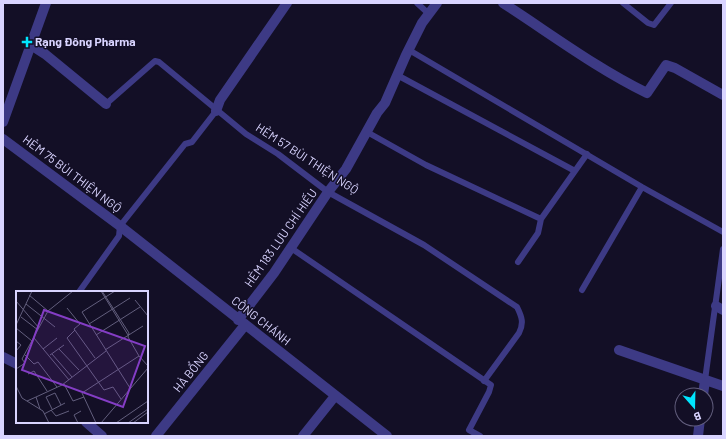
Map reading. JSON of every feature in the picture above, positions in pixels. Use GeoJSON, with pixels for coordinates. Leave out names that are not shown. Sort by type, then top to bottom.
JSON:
{"type":"FeatureCollection","features":[{"type":"Feature","properties":{"kind":"street"},"geometry":{"type":"LineString","coordinates":[[3,122],[46,3]]}},
{"type":"Feature","properties":{"kind":"street"},"geometry":{"type":"LineString","coordinates":[[216,111],[220,100],[287,3]]}},
{"type":"Feature","properties":{"kind":"street","name":"HẺM 183 LƯU CHÍ HIẾU"},"geometry":{"type":"LineString","coordinates":[[242,323],[328,192],[346,169],[377,113],[385,103],[409,50],[429,14],[437,3]]}},
{"type":"Feature","properties":{"kind":"street"},"geometry":{"type":"LineString","coordinates":[[503,3],[562,40],[604,70],[647,93],[666,65],[675,68],[723,95]]}},
{"type":"Feature","properties":{"kind":"street","name":"HẺM 57 BÙI THIỆN NGỘ"},"geometry":{"type":"LineString","coordinates":[[31,45],[45,54],[106,104]]}},
{"type":"Feature","properties":{"kind":"street","name":"HẺM 75 BÙI THIỆN NGỘ"},"geometry":{"type":"LineString","coordinates":[[3,139],[120,226]]}},
{"type":"Feature","properties":{"kind":"street","name":"CÔNG CHÁNH"},"geometry":{"type":"LineString","coordinates":[[120,226],[386,436]]}},
{"type":"Feature","properties":{"kind":"street","name":"HÀ BỔNG"},"geometry":{"type":"LineString","coordinates":[[156,436],[242,323]]}},
{"type":"Feature","properties":{"kind":"street"},"geometry":{"type":"LineString","coordinates":[[620,350],[723,386]]}},
{"type":"Feature","properties":{"kind":"street"},"geometry":{"type":"LineString","coordinates":[[3,357],[16,364]]}},
{"type":"Feature","properties":{"kind":"street"},"geometry":{"type":"LineString","coordinates":[[704,387],[705,380]]}},
{"type":"Feature","properties":{"kind":"street"},"geometry":{"type":"LineString","coordinates":[[303,436],[335,396]]}},
{"type":"Feature","properties":{"kind":"street"},"geometry":{"type":"LineString","coordinates":[[87,423],[102,436]]}},
{"type":"Feature","properties":{"kind":"lane"},"geometry":{"type":"LineString","coordinates":[[417,3],[429,14]]}},
{"type":"Feature","properties":{"kind":"lane"},"geometry":{"type":"LineString","coordinates":[[623,3],[648,23],[654,25],[658,23],[671,3]]}},
{"type":"Feature","properties":{"kind":"lane"},"geometry":{"type":"LineString","coordinates":[[409,50],[642,187],[723,232]]}},
{"type":"Feature","properties":{"kind":"lane","name":"HẺM 57 BÙI THIỆN NGỘ"},"geometry":{"type":"LineString","coordinates":[[106,104],[155,60],[246,134],[278,154],[328,192],[424,245],[517,307],[522,317],[523,325],[519,333],[484,381]]}},
{"type":"Feature","properties":{"kind":"lane"},"geometry":{"type":"LineString","coordinates":[[397,75],[575,171]]}},
{"type":"Feature","properties":{"kind":"lane","name":"HẺM 75 BÙI THIỆN NGỘ"},"geometry":{"type":"LineString","coordinates":[[120,226],[185,144],[192,142],[200,134],[216,111]]}},
{"type":"Feature","properties":{"kind":"lane"},"geometry":{"type":"LineString","coordinates":[[366,132],[426,165],[541,219]]}},
{"type":"Feature","properties":{"kind":"lane"},"geometry":{"type":"LineString","coordinates":[[518,262],[538,233],[541,219],[587,154]]}},
{"type":"Feature","properties":{"kind":"lane"},"geometry":{"type":"LineString","coordinates":[[582,290],[642,187]]}},
{"type":"Feature","properties":{"kind":"lane"},"geometry":{"type":"LineString","coordinates":[[80,291],[119,236],[120,226]]}},
{"type":"Feature","properties":{"kind":"lane"},"geometry":{"type":"LineString","coordinates":[[291,248],[491,385],[489,392],[469,430],[480,436]]}},
{"type":"Feature","properties":{"kind":"lane"},"geometry":{"type":"LineString","coordinates":[[705,380],[720,304],[723,249]]}},
{"type":"Feature","properties":{"kind":"place","name":"Rạng Đông Pharma"},"geometry":{"type":"Point","coordinates":[27,42]}}]}
